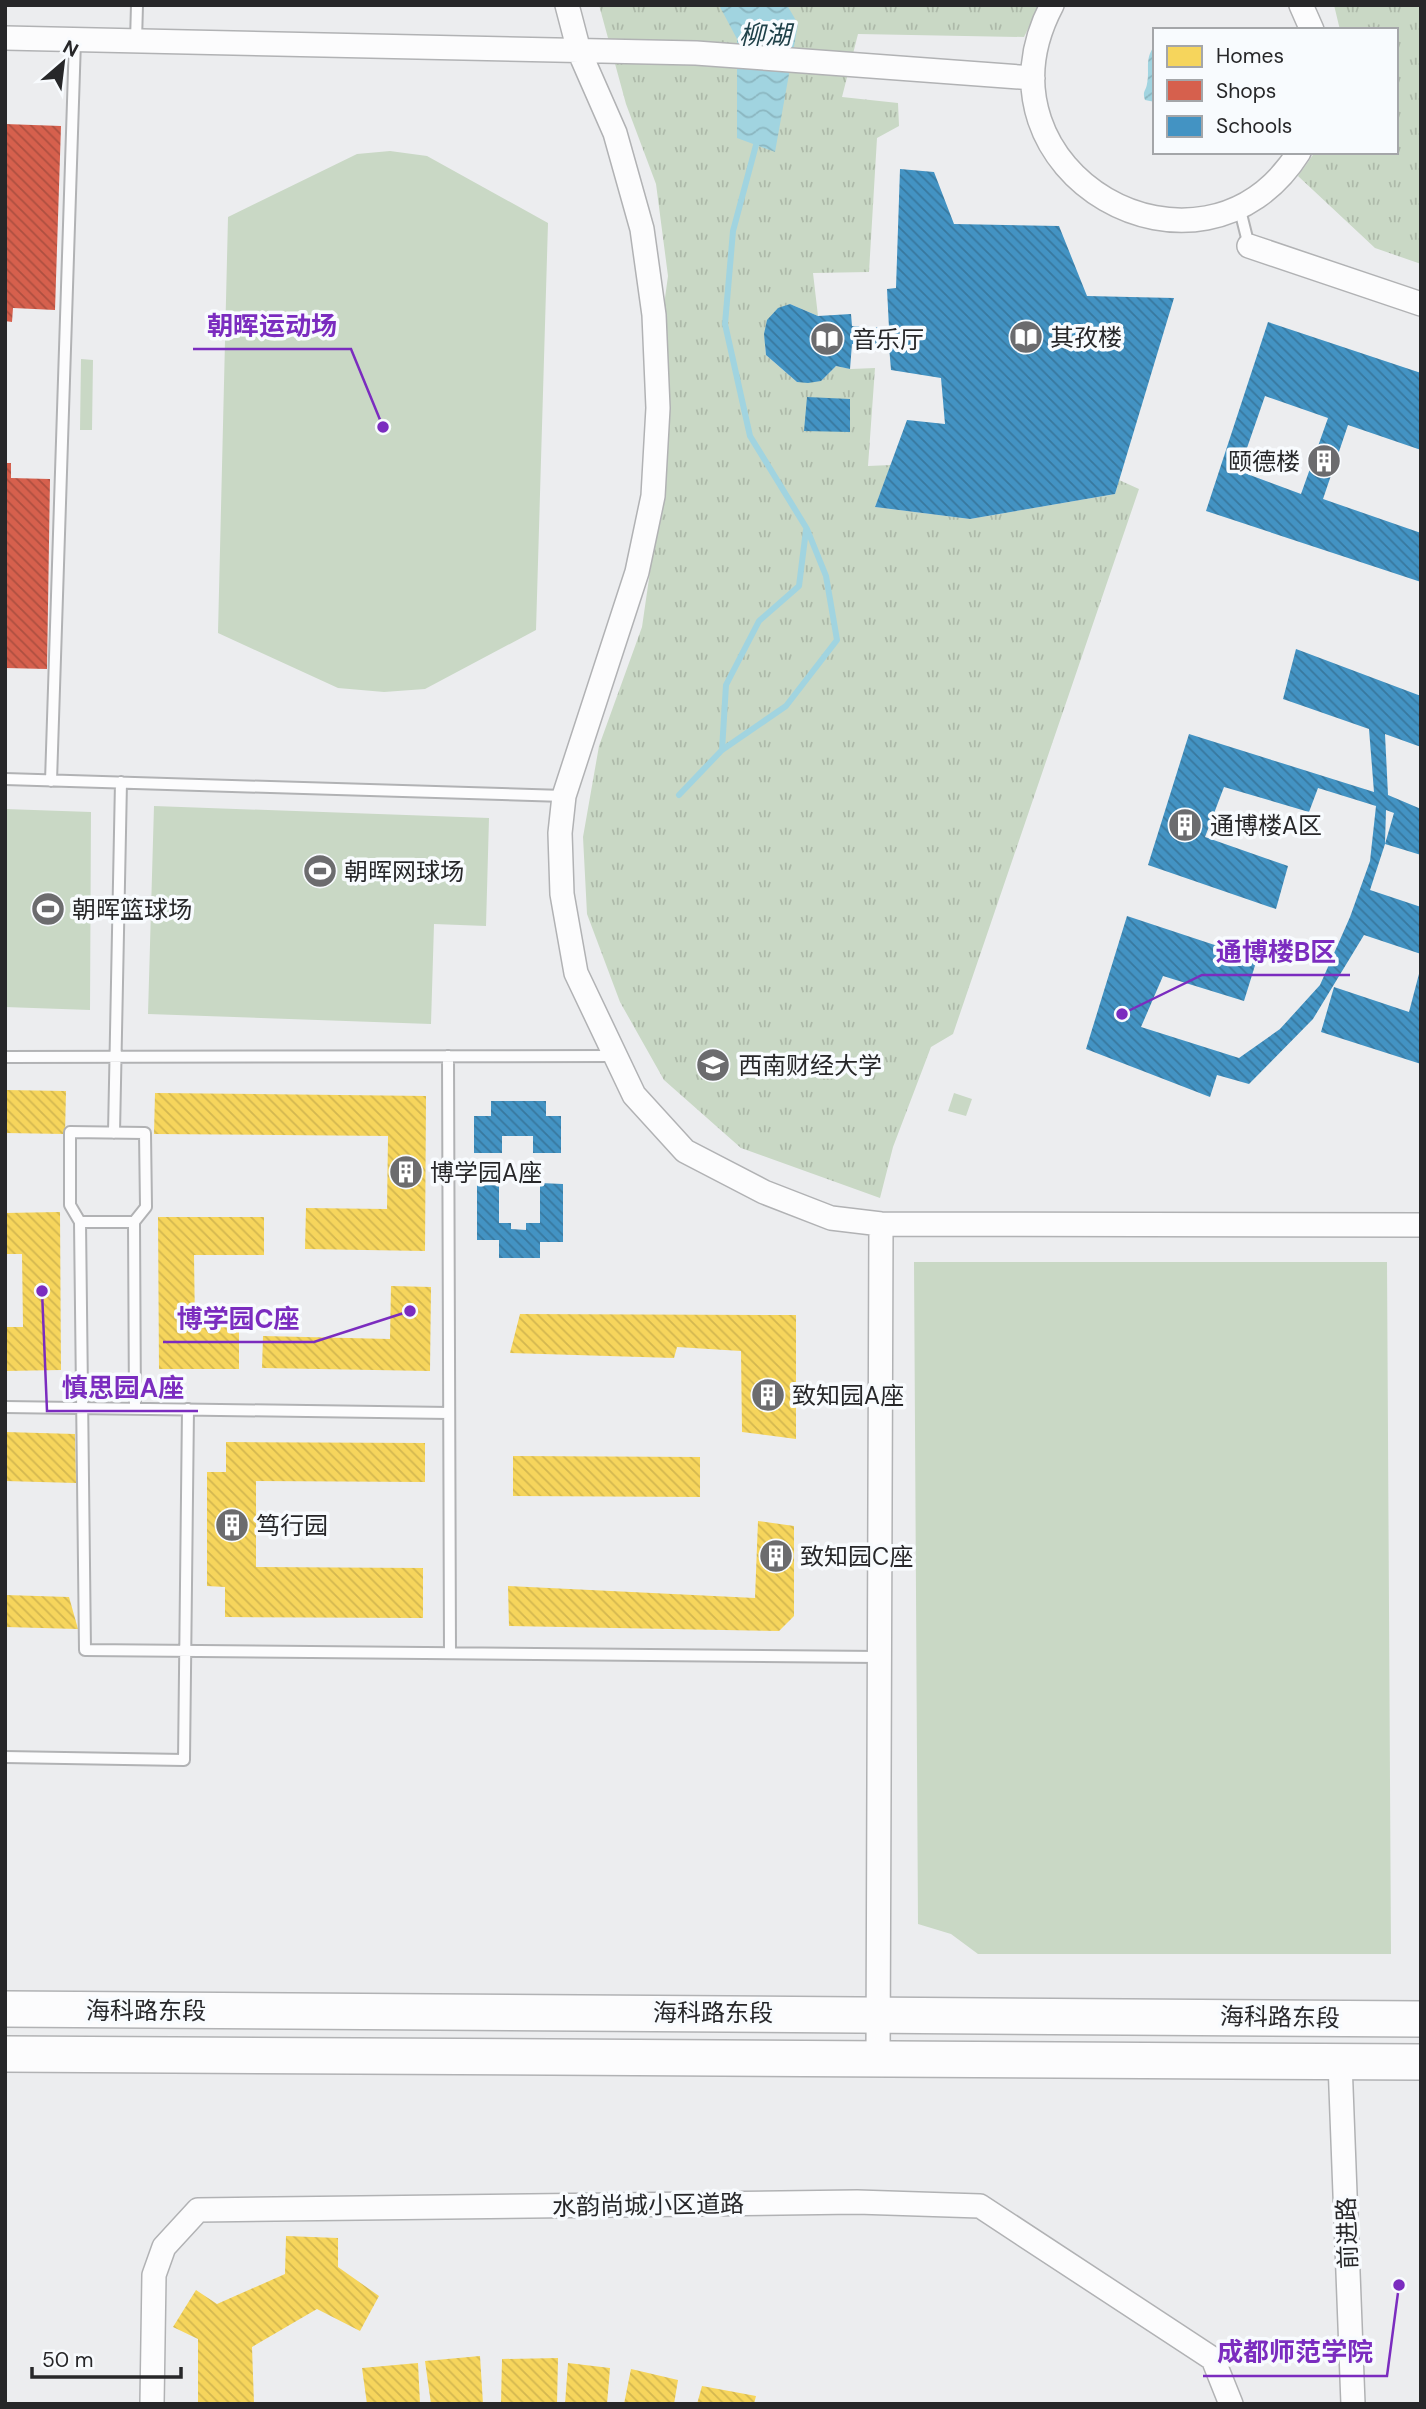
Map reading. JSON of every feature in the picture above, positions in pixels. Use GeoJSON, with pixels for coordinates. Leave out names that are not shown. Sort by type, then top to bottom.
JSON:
{"type":"FeatureCollection","features":[{"type":"Feature","properties":{"kind":"main road","name":"海科路东段"},"geometry":{"type":"LineString","coordinates":[[5,2009],[878,2013],[1421,2019]]}},
{"type":"Feature","properties":{"kind":"main road","name":"海科路东段"},"geometry":{"type":"LineString","coordinates":[[5,2054],[1421,2063]]}},
{"type":"Feature","properties":{"kind":"street"},"geometry":{"type":"LineString","coordinates":[[567,5],[579,51],[615,133],[642,229],[654,315],[658,408],[653,496],[637,572],[564,796],[560,833],[562,894],[576,973],[634,1095],[685,1151],[764,1192],[820,1214],[881,1224],[1421,1226]]}},
{"type":"Feature","properties":{"kind":"street"},"geometry":{"type":"LineString","coordinates":[[1052,5],[1042,24],[1034,54],[1033,78],[1038,117],[1051,147],[1070,173],[1090,191],[1113,206],[1159,219],[1192,220],[1239,206],[1266,189],[1289,167],[1297,154]]}},
{"type":"Feature","properties":{"kind":"street"},"geometry":{"type":"LineString","coordinates":[[1301,5],[1311,28]]}},
{"type":"Feature","properties":{"kind":"street"},"geometry":{"type":"LineString","coordinates":[[5,38],[696,53],[1033,78]]}},
{"type":"Feature","properties":{"kind":"street"},"geometry":{"type":"LineString","coordinates":[[1249,246],[1421,304]]}},
{"type":"Feature","properties":{"kind":"street"},"geometry":{"type":"LineString","coordinates":[[878,2061],[881,1224]]}},
{"type":"Feature","properties":{"kind":"street","name":"前进路"},"geometry":{"type":"LineString","coordinates":[[1340,2062],[1353,2404]]}},
{"type":"Feature","properties":{"kind":"street","name":"水韵尚城小区道路"},"geometry":{"type":"LineString","coordinates":[[152,2404],[154,2275],[164,2248],[198,2210],[857,2203],[980,2206],[1213,2359],[1231,2404]]}},
{"type":"Feature","properties":{"kind":"lane"},"geometry":{"type":"LineString","coordinates":[[136,41],[137,5]]}},
{"type":"Feature","properties":{"kind":"lane"},"geometry":{"type":"LineString","coordinates":[[51,780],[75,40]]}},
{"type":"Feature","properties":{"kind":"lane"},"geometry":{"type":"LineString","coordinates":[[1239,206],[1249,246]]}},
{"type":"Feature","properties":{"kind":"lane"},"geometry":{"type":"LineString","coordinates":[[5,779],[564,796]]}},
{"type":"Feature","properties":{"kind":"lane"},"geometry":{"type":"LineString","coordinates":[[114,1133],[121,782]]}},
{"type":"Feature","properties":{"kind":"lane"},"geometry":{"type":"LineString","coordinates":[[447,1056],[450,1653]]}},
{"type":"Feature","properties":{"kind":"lane"},"geometry":{"type":"LineString","coordinates":[[5,1057],[615,1056]]}},
{"type":"Feature","properties":{"kind":"lane"},"geometry":{"type":"LineString","coordinates":[[135,1409],[134,1222],[146,1207],[145,1133],[70,1132],[70,1205],[80,1222],[85,1650],[880,1657]]}},
{"type":"Feature","properties":{"kind":"lane"},"geometry":{"type":"LineString","coordinates":[[80,1222],[134,1222]]}},
{"type":"Feature","properties":{"kind":"lane"},"geometry":{"type":"LineString","coordinates":[[5,1407],[449,1413]]}},
{"type":"Feature","properties":{"kind":"lane"},"geometry":{"type":"LineString","coordinates":[[5,1757],[184,1760],[188,1409]]}},
{"type":"Feature","properties":{"kind":"green space"},"geometry":{"type":"Polygon","coordinates":[[[599,5],[1040,5],[1024,37],[858,34],[842,97],[898,103],[899,126],[877,138],[869,272],[813,273],[818,316],[790,304],[775,312],[768,324],[765,338],[766,355],[797,382],[821,381],[836,366],[851,369],[875,368],[868,466],[891,465],[875,507],[970,519],[1115,494],[1119,480],[1139,489],[953,1034],[931,1047],[893,1147],[880,1198],[741,1148],[664,1080],[620,1002],[587,914],[583,837],[599,746],[642,627],[666,461],[656,363],[668,276],[656,184],[626,104],[599,5]]]}},
{"type":"Feature","properties":{"kind":"green space"},"geometry":{"type":"Polygon","coordinates":[[[1334,5],[1421,5],[1421,264],[1375,248],[1298,176],[1314,154],[1398,154],[1398,28],[1340,28],[1334,5]]]}},
{"type":"Feature","properties":{"kind":"green space"},"geometry":{"type":"Polygon","coordinates":[[[390,151],[427,156],[548,223],[536,630],[425,689],[384,692],[338,688],[218,633],[228,217],[357,154],[390,151]]]}},
{"type":"Feature","properties":{"kind":"green space"},"geometry":{"type":"Polygon","coordinates":[[[81,359],[93,360],[92,430],[80,430],[81,359]]]}},
{"type":"Feature","properties":{"kind":"green space","name":"朝晖网球场"},"geometry":{"type":"Polygon","coordinates":[[[154,806],[489,818],[486,926],[434,924],[431,1024],[148,1014],[154,806]]]}},
{"type":"Feature","properties":{"kind":"green space","name":"朝晖篮球场"},"geometry":{"type":"Polygon","coordinates":[[[5,809],[91,812],[90,1010],[5,1007],[5,809]]]}},
{"type":"Feature","properties":{"kind":"green space"},"geometry":{"type":"Polygon","coordinates":[[[954,1093],[972,1099],[966,1116],[948,1111],[954,1093]]]}},
{"type":"Feature","properties":{"kind":"green space"},"geometry":{"type":"Polygon","coordinates":[[[914,1262],[1387,1262],[1391,1954],[978,1954],[951,1934],[918,1924],[914,1262]]]}},
{"type":"Feature","properties":{"kind":"water","name":"柳湖"},"geometry":{"type":"Polygon","coordinates":[[[719,5],[787,5],[798,24],[775,152],[737,138],[737,39],[719,5]]]}},
{"type":"Feature","properties":{"kind":"water"},"geometry":{"type":"Polygon","coordinates":[[[1152,50],[1153,102],[1145,100],[1144,95],[1148,79],[1148,60],[1152,50]]]}},
{"type":"Feature","properties":{"kind":"building: Homes"},"geometry":{"type":"Polygon","coordinates":[[[5,1090],[66,1091],[65,1134],[5,1133],[5,1090]]]}},
{"type":"Feature","properties":{"kind":"building: Homes","name":"博学园A座"},"geometry":{"type":"Polygon","coordinates":[[[155,1093],[426,1096],[425,1251],[305,1249],[306,1208],[387,1209],[388,1136],[154,1134],[155,1093]]]}},
{"type":"Feature","properties":{"kind":"building: Homes"},"geometry":{"type":"Polygon","coordinates":[[[60,1212],[61,1370],[5,1371],[5,1327],[23,1327],[22,1254],[5,1254],[5,1213],[60,1212]]]}},
{"type":"Feature","properties":{"kind":"building: Homes"},"geometry":{"type":"Polygon","coordinates":[[[158,1217],[264,1217],[264,1255],[194,1255],[195,1327],[239,1327],[239,1369],[159,1369],[158,1217]]]}},
{"type":"Feature","properties":{"kind":"building: Homes"},"geometry":{"type":"Polygon","coordinates":[[[391,1286],[431,1287],[430,1371],[262,1368],[263,1336],[390,1339],[391,1286]]]}},
{"type":"Feature","properties":{"kind":"building: Homes","name":"致知园A座"},"geometry":{"type":"Polygon","coordinates":[[[520,1314],[796,1315],[796,1439],[742,1432],[741,1351],[677,1347],[674,1358],[510,1353],[520,1314]]]}},
{"type":"Feature","properties":{"kind":"building: Homes"},"geometry":{"type":"Polygon","coordinates":[[[5,1432],[75,1434],[76,1483],[5,1481],[5,1432]]]}},
{"type":"Feature","properties":{"kind":"building: Homes","name":"笃行园"},"geometry":{"type":"Polygon","coordinates":[[[226,1442],[425,1443],[425,1482],[256,1481],[256,1567],[423,1568],[423,1618],[225,1617],[225,1587],[207,1586],[207,1472],[226,1472],[226,1442]]]}},
{"type":"Feature","properties":{"kind":"building: Homes"},"geometry":{"type":"Polygon","coordinates":[[[513,1456],[700,1457],[700,1497],[513,1496],[513,1456]]]}},
{"type":"Feature","properties":{"kind":"building: Homes","name":"致知园C座"},"geometry":{"type":"Polygon","coordinates":[[[758,1521],[794,1526],[794,1616],[779,1631],[509,1626],[508,1586],[755,1598],[758,1521]]]}},
{"type":"Feature","properties":{"kind":"building: Homes"},"geometry":{"type":"Polygon","coordinates":[[[5,1595],[69,1597],[78,1629],[5,1627],[5,1595]]]}},
{"type":"Feature","properties":{"kind":"building: Homes"},"geometry":{"type":"Polygon","coordinates":[[[286,2236],[338,2238],[338,2267],[379,2296],[360,2331],[317,2309],[252,2347],[254,2404],[198,2404],[198,2339],[173,2327],[196,2290],[217,2304],[285,2274],[286,2236]]]}},
{"type":"Feature","properties":{"kind":"building: Homes"},"geometry":{"type":"Polygon","coordinates":[[[480,2356],[483,2404],[431,2404],[425,2361],[480,2356]]]}},
{"type":"Feature","properties":{"kind":"building: Homes"},"geometry":{"type":"Polygon","coordinates":[[[558,2358],[557,2404],[501,2404],[502,2359],[558,2358]]]}},
{"type":"Feature","properties":{"kind":"building: Homes"},"geometry":{"type":"Polygon","coordinates":[[[418,2363],[420,2404],[367,2404],[362,2368],[418,2363]]]}},
{"type":"Feature","properties":{"kind":"building: Homes"},"geometry":{"type":"Polygon","coordinates":[[[568,2363],[610,2368],[607,2404],[565,2404],[568,2363]]]}},
{"type":"Feature","properties":{"kind":"building: Homes"},"geometry":{"type":"Polygon","coordinates":[[[631,2369],[678,2380],[674,2404],[624,2404],[631,2369]]]}},
{"type":"Feature","properties":{"kind":"building: Homes"},"geometry":{"type":"Polygon","coordinates":[[[702,2386],[756,2396],[754,2404],[697,2404],[702,2386]]]}},
{"type":"Feature","properties":{"kind":"building: Shops"},"geometry":{"type":"Polygon","coordinates":[[[5,124],[61,126],[55,310],[13,308],[12,322],[5,321],[5,124]]]}},
{"type":"Feature","properties":{"kind":"building: Shops"},"geometry":{"type":"Polygon","coordinates":[[[5,463],[11,463],[11,478],[50,479],[47,669],[5,668],[5,463]]]}},
{"type":"Feature","properties":{"kind":"building: Schools","name":"其孜楼"},"geometry":{"type":"Polygon","coordinates":[[[900,169],[934,172],[954,224],[1059,226],[1087,296],[1174,298],[1115,494],[970,519],[875,507],[907,420],[945,424],[941,378],[891,370],[889,346],[852,344],[850,369],[836,366],[821,381],[808,383],[797,382],[766,355],[764,334],[767,320],[778,308],[790,304],[818,316],[851,314],[852,326],[889,328],[887,289],[896,288],[900,169]]]}},
{"type":"Feature","properties":{"kind":"building: Schools","name":"颐德楼"},"geometry":{"type":"Polygon","coordinates":[[[1268,322],[1421,373],[1421,450],[1348,425],[1323,499],[1421,533],[1421,582],[1206,511],[1268,322]],[[1265,396],[1239,471],[1301,494],[1328,418],[1265,396]]]}},
{"type":"Feature","properties":{"kind":"building: Schools"},"geometry":{"type":"Polygon","coordinates":[[[807,397],[850,399],[850,432],[804,431],[807,397]]]}},
{"type":"Feature","properties":{"kind":"building: Schools"},"geometry":{"type":"Polygon","coordinates":[[[1296,649],[1421,696],[1421,747],[1385,734],[1388,795],[1421,809],[1421,855],[1385,844],[1370,890],[1421,907],[1421,954],[1364,935],[1313,1019],[1249,1084],[1217,1075],[1210,1097],[1086,1049],[1127,916],[1257,959],[1244,1001],[1163,976],[1141,1027],[1239,1058],[1280,1029],[1320,985],[1350,917],[1370,861],[1376,806],[1318,788],[1309,812],[1224,787],[1205,837],[1288,866],[1276,909],[1148,865],[1189,734],[1374,792],[1369,729],[1283,699],[1296,649]],[[1386,810],[1385,844],[1394,813],[1386,810]]]}},
{"type":"Feature","properties":{"kind":"building: Schools"},"geometry":{"type":"Polygon","coordinates":[[[1420,970],[1421,1064],[1321,1032],[1334,987],[1409,1012],[1420,970]]]}},
{"type":"Feature","properties":{"kind":"building: Schools"},"geometry":{"type":"Polygon","coordinates":[[[491,1101],[546,1101],[546,1116],[561,1116],[561,1153],[533,1153],[533,1136],[502,1136],[502,1153],[474,1153],[474,1116],[491,1116],[491,1101]]]}},
{"type":"Feature","properties":{"kind":"building: Schools"},"geometry":{"type":"Polygon","coordinates":[[[477,1182],[499,1182],[499,1223],[511,1223],[511,1229],[526,1230],[526,1223],[540,1223],[540,1183],[563,1184],[563,1242],[540,1242],[540,1258],[499,1258],[499,1240],[477,1240],[477,1182]]]}},
{"type":"Feature","properties":{"kind":"waterway"},"geometry":{"type":"LineString","coordinates":[[679,795],[722,750],[786,706],[837,640],[826,576],[807,529],[750,436],[725,324],[733,231],[756,145]]}},
{"type":"Feature","properties":{"kind":"waterway"},"geometry":{"type":"LineString","coordinates":[[722,750],[726,685],[759,621],[799,586],[806,530]]}},
{"type":"Feature","properties":{"kind":"place","name":"其孜楼"},"geometry":{"type":"Point","coordinates":[1026,337]}},
{"type":"Feature","properties":{"kind":"place","name":"音乐厅"},"geometry":{"type":"Point","coordinates":[827,339]}},
{"type":"Feature","properties":{"kind":"place","name":"朝晖运动场"},"geometry":{"type":"Point","coordinates":[383,427]}},
{"type":"Feature","properties":{"kind":"place","name":"颐德楼"},"geometry":{"type":"Point","coordinates":[1324,461]}},
{"type":"Feature","properties":{"kind":"place","name":"通博楼A区"},"geometry":{"type":"Point","coordinates":[1185,825]}},
{"type":"Feature","properties":{"kind":"place","name":"朝晖网球场"},"geometry":{"type":"Point","coordinates":[320,871]}},
{"type":"Feature","properties":{"kind":"place","name":"朝晖篮球场"},"geometry":{"type":"Point","coordinates":[48,909]}},
{"type":"Feature","properties":{"kind":"place","name":"通博楼B区"},"geometry":{"type":"Point","coordinates":[1122,1014]}},
{"type":"Feature","properties":{"kind":"place","name":"西南财经大学"},"geometry":{"type":"Point","coordinates":[713,1065]}},
{"type":"Feature","properties":{"kind":"place","name":"博学园A座"},"geometry":{"type":"Point","coordinates":[406,1172]}},
{"type":"Feature","properties":{"kind":"place","name":"慎思园A座"},"geometry":{"type":"Point","coordinates":[42,1291]}},
{"type":"Feature","properties":{"kind":"place","name":"博学园C座"},"geometry":{"type":"Point","coordinates":[410,1311]}},
{"type":"Feature","properties":{"kind":"place","name":"致知园A座"},"geometry":{"type":"Point","coordinates":[768,1395]}},
{"type":"Feature","properties":{"kind":"place","name":"笃行园"},"geometry":{"type":"Point","coordinates":[232,1525]}},
{"type":"Feature","properties":{"kind":"place","name":"致知园C座"},"geometry":{"type":"Point","coordinates":[776,1556]}},
{"type":"Feature","properties":{"kind":"place","name":"成都师范学院"},"geometry":{"type":"Point","coordinates":[1399,2285]}}]}
